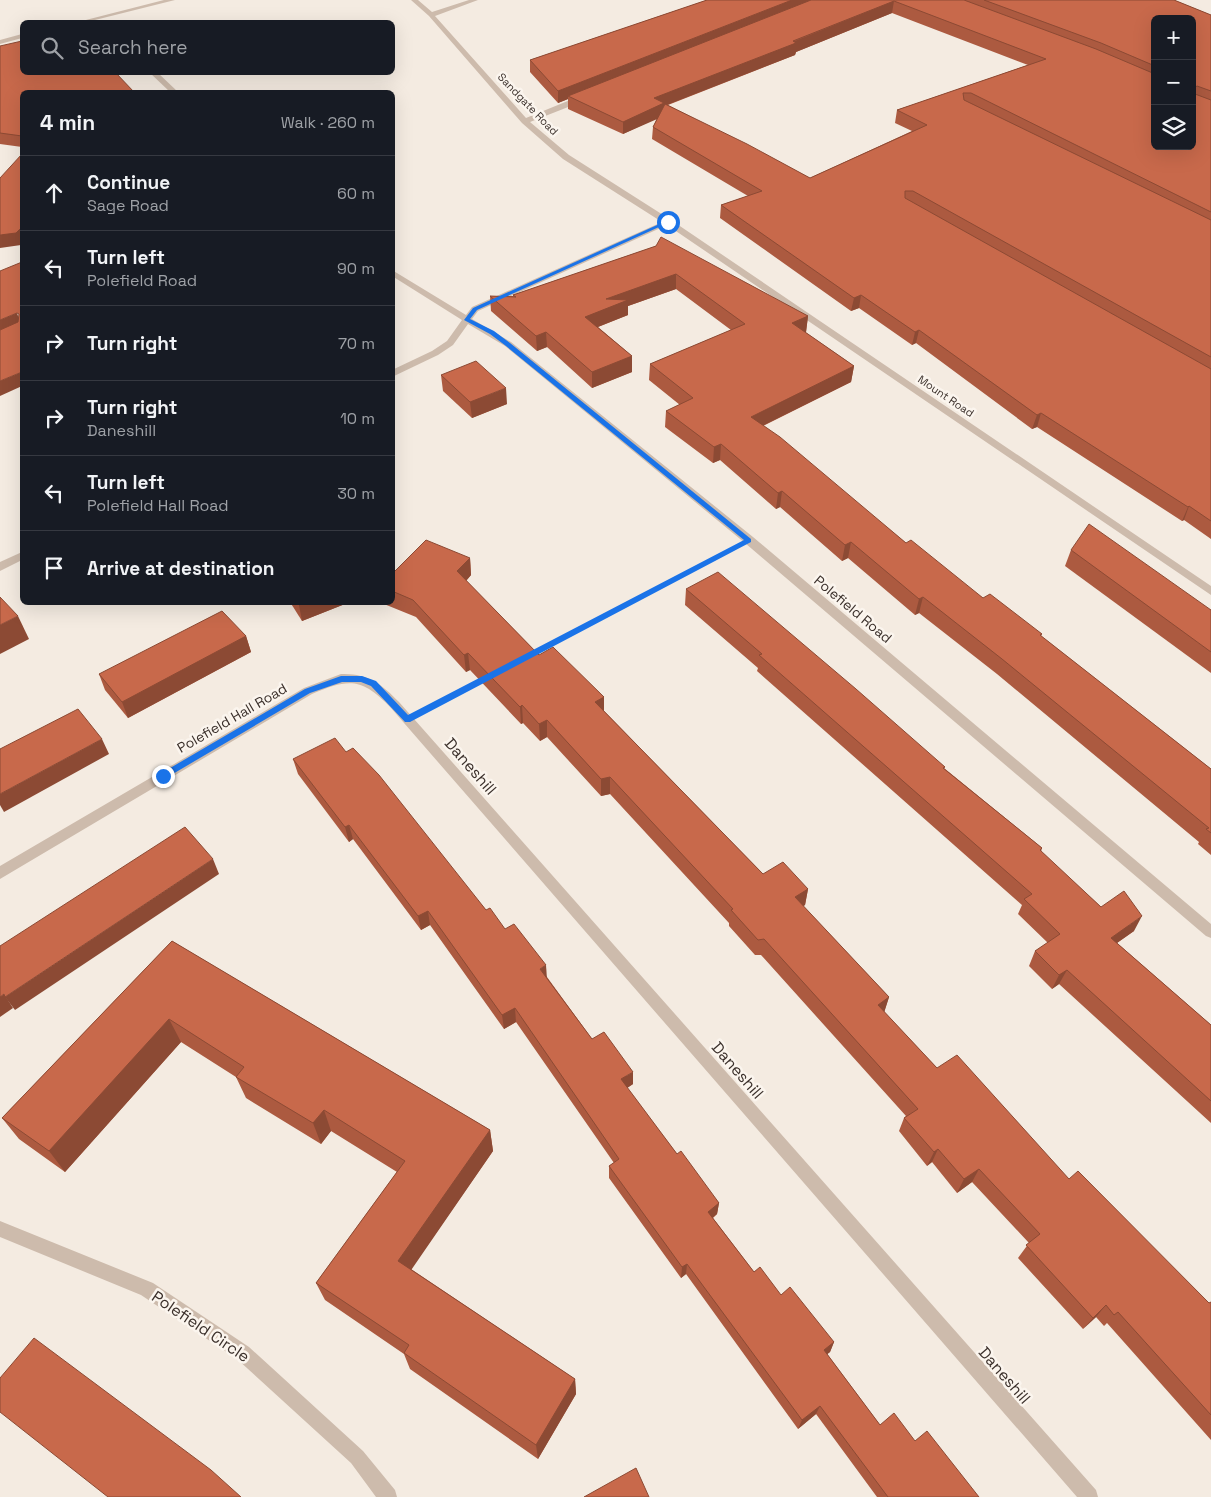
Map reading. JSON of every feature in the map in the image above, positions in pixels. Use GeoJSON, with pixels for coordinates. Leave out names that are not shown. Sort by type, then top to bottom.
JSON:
{"type":"FeatureCollection","features":[{"type":"Feature","properties":{"kind":"street"},"geometry":{"type":"LineString","coordinates":[[101,20],[172,0]]}},
{"type":"Feature","properties":{"kind":"street","name":"Sandgate Road"},"geometry":{"type":"LineString","coordinates":[[414,0],[431,14],[525,121],[566,157],[668,222]]}},
{"type":"Feature","properties":{"kind":"street"},"geometry":{"type":"LineString","coordinates":[[431,14],[475,0]]}},
{"type":"Feature","properties":{"kind":"street"},"geometry":{"type":"LineString","coordinates":[[0,42],[20,37]]}},
{"type":"Feature","properties":{"kind":"street"},"geometry":{"type":"LineString","coordinates":[[155,75],[172,90]]}},
{"type":"Feature","properties":{"kind":"street"},"geometry":{"type":"LineString","coordinates":[[525,121],[590,95]]}},
{"type":"Feature","properties":{"kind":"street"},"geometry":{"type":"LineString","coordinates":[[395,373],[435,353],[450,343],[475,309],[668,222]]}},
{"type":"Feature","properties":{"kind":"street","name":"Mount Road"},"geometry":{"type":"LineString","coordinates":[[668,222],[1211,591]]}},
{"type":"Feature","properties":{"kind":"street","name":"Polefield Road"},"geometry":{"type":"LineString","coordinates":[[395,274],[467,320],[492,332],[508,344],[749,540],[1211,932]]}},
{"type":"Feature","properties":{"kind":"street"},"geometry":{"type":"LineString","coordinates":[[0,567],[20,557]]}},
{"type":"Feature","properties":{"kind":"street","name":"Daneshill"},"geometry":{"type":"LineString","coordinates":[[354,678],[368,680],[380,689],[1089,1497]]}},
{"type":"Feature","properties":{"kind":"street","name":"Polefield Hall Road"},"geometry":{"type":"LineString","coordinates":[[0,873],[308,691],[321,685],[354,678]]}},
{"type":"Feature","properties":{"kind":"street","name":"Polefield Circle"},"geometry":{"type":"LineString","coordinates":[[0,1229],[147,1290],[243,1352],[357,1457],[388,1497]]}},
{"type":"Feature","properties":{"kind":"path"},"geometry":{"type":"LineString","coordinates":[[530,655],[749,540]]}},
{"type":"Feature","properties":{"kind":"path"},"geometry":{"type":"LineString","coordinates":[[407,720],[486,678]]}},
{"type":"Feature","properties":{"kind":"building"},"geometry":{"type":"Polygon","coordinates":[[[707,0],[792,0],[558,91],[530,60],[707,0]]]}},
{"type":"Feature","properties":{"kind":"building"},"geometry":{"type":"Polygon","coordinates":[[[811,0],[964,0],[1096,49],[1151,72],[1151,150],[1196,150],[1196,94],[1211,100],[1211,212],[971,93],[963,93],[964,100],[1211,220],[1211,357],[913,191],[905,191],[905,198],[1211,369],[1211,521],[1041,413],[1037,415],[919,330],[915,332],[861,295],[854,298],[721,205],[762,191],[653,127],[665,104],[747,144],[810,178],[927,125],[897,110],[1046,59],[894,1],[793,41],[796,43],[654,98],[664,103],[623,122],[568,96],[811,0]]]}},
{"type":"Feature","properties":{"kind":"building"},"geometry":{"type":"Polygon","coordinates":[[[984,0],[1174,0],[1211,15],[1211,91],[1197,86],[1196,15],[1151,15],[1151,64],[1101,43],[984,0]]]}},
{"type":"Feature","properties":{"kind":"building"},"geometry":{"type":"Polygon","coordinates":[[[20,41],[20,75],[118,75],[132,90],[20,90],[20,136],[0,133],[0,46],[20,41]]]}},
{"type":"Feature","properties":{"kind":"building"},"geometry":{"type":"Polygon","coordinates":[[[20,156],[20,229],[16,233],[0,235],[0,178],[20,156]]]}},
{"type":"Feature","properties":{"kind":"building"},"geometry":{"type":"Polygon","coordinates":[[[661,237],[808,316],[792,323],[854,366],[751,417],[780,437],[906,543],[911,540],[983,598],[990,594],[1211,769],[1211,833],[1206,829],[1209,828],[923,597],[919,599],[851,542],[845,545],[782,491],[778,493],[721,444],[714,447],[666,411],[693,398],[650,364],[745,324],[676,274],[606,299],[628,300],[585,317],[632,356],[592,372],[546,332],[536,336],[490,296],[516,297],[513,295],[656,246],[661,237]]]}},
{"type":"Feature","properties":{"kind":"building"},"geometry":{"type":"Polygon","coordinates":[[[20,263],[20,373],[0,381],[0,330],[18,322],[19,314],[17,313],[0,320],[0,271],[20,263]]]}},
{"type":"Feature","properties":{"kind":"building"},"geometry":{"type":"Polygon","coordinates":[[[476,361],[506,388],[470,402],[441,375],[476,361]]]}},
{"type":"Feature","properties":{"kind":"building"},"geometry":{"type":"Polygon","coordinates":[[[1089,524],[1211,610],[1211,652],[1071,550],[1089,524]]]}},
{"type":"Feature","properties":{"kind":"building"},"geometry":{"type":"Polygon","coordinates":[[[426,540],[470,558],[457,571],[539,655],[553,647],[604,697],[595,702],[763,874],[783,862],[808,889],[795,897],[889,997],[878,1005],[937,1068],[957,1055],[1069,1179],[1078,1171],[1209,1303],[1211,1302],[1211,1415],[1118,1312],[1114,1315],[1106,1305],[1093,1318],[1026,1245],[1040,1234],[979,1169],[964,1179],[938,1149],[934,1152],[904,1118],[918,1109],[764,939],[758,940],[731,910],[733,909],[610,777],[601,779],[547,720],[539,724],[468,653],[464,655],[413,600],[395,592],[395,571],[426,540]]]}},
{"type":"Feature","properties":{"kind":"building"},"geometry":{"type":"Polygon","coordinates":[[[718,572],[856,689],[945,767],[943,768],[1042,848],[1040,850],[1101,907],[1124,891],[1142,916],[1111,938],[1211,1025],[1211,1101],[1067,970],[1059,975],[1035,951],[1060,934],[1024,899],[1032,894],[686,589],[718,572]]]}},
{"type":"Feature","properties":{"kind":"building"},"geometry":{"type":"Polygon","coordinates":[[[0,597],[18,616],[0,625],[0,597]]]}},
{"type":"Feature","properties":{"kind":"building"},"geometry":{"type":"Polygon","coordinates":[[[222,611],[246,636],[122,702],[99,674],[222,611]]]}},
{"type":"Feature","properties":{"kind":"building"},"geometry":{"type":"Polygon","coordinates":[[[78,709],[102,739],[0,794],[0,749],[78,709]]]}},
{"type":"Feature","properties":{"kind":"building"},"geometry":{"type":"Polygon","coordinates":[[[335,738],[346,752],[353,748],[379,775],[486,910],[490,908],[505,929],[514,924],[546,965],[540,969],[592,1039],[604,1032],[633,1072],[621,1079],[677,1154],[681,1151],[719,1203],[708,1212],[754,1272],[760,1267],[781,1295],[790,1287],[834,1342],[824,1350],[880,1425],[894,1413],[915,1441],[927,1431],[979,1497],[888,1497],[820,1406],[802,1420],[687,1264],[682,1267],[609,1166],[619,1159],[515,1008],[502,1015],[428,911],[418,916],[349,825],[345,827],[293,759],[335,738]]]}},
{"type":"Feature","properties":{"kind":"building"},"geometry":{"type":"Polygon","coordinates":[[[185,827],[213,859],[5,997],[4,994],[0,997],[0,946],[185,827]]]}},
{"type":"Feature","properties":{"kind":"building"},"geometry":{"type":"Polygon","coordinates":[[[172,941],[490,1130],[398,1261],[575,1379],[536,1445],[404,1353],[409,1345],[316,1283],[405,1161],[324,1110],[313,1123],[236,1077],[244,1067],[169,1019],[49,1151],[2,1118],[172,941]]]}},
{"type":"Feature","properties":{"kind":"building"},"geometry":{"type":"Polygon","coordinates":[[[34,1338],[211,1470],[241,1497],[108,1497],[0,1412],[0,1378],[34,1338]]]}},
{"type":"Feature","properties":{"kind":"building"},"geometry":{"type":"Polygon","coordinates":[[[636,1468],[649,1497],[584,1497],[636,1468]]]}},
{"type":"Feature","properties":{"kind":"route"},"geometry":{"type":"LineString","coordinates":[[163,776],[308,691],[341,679],[368,680],[380,689],[407,720],[749,540],[508,344],[492,332],[482,329],[467,320],[475,309],[575,262],[668,222]]}}]}
